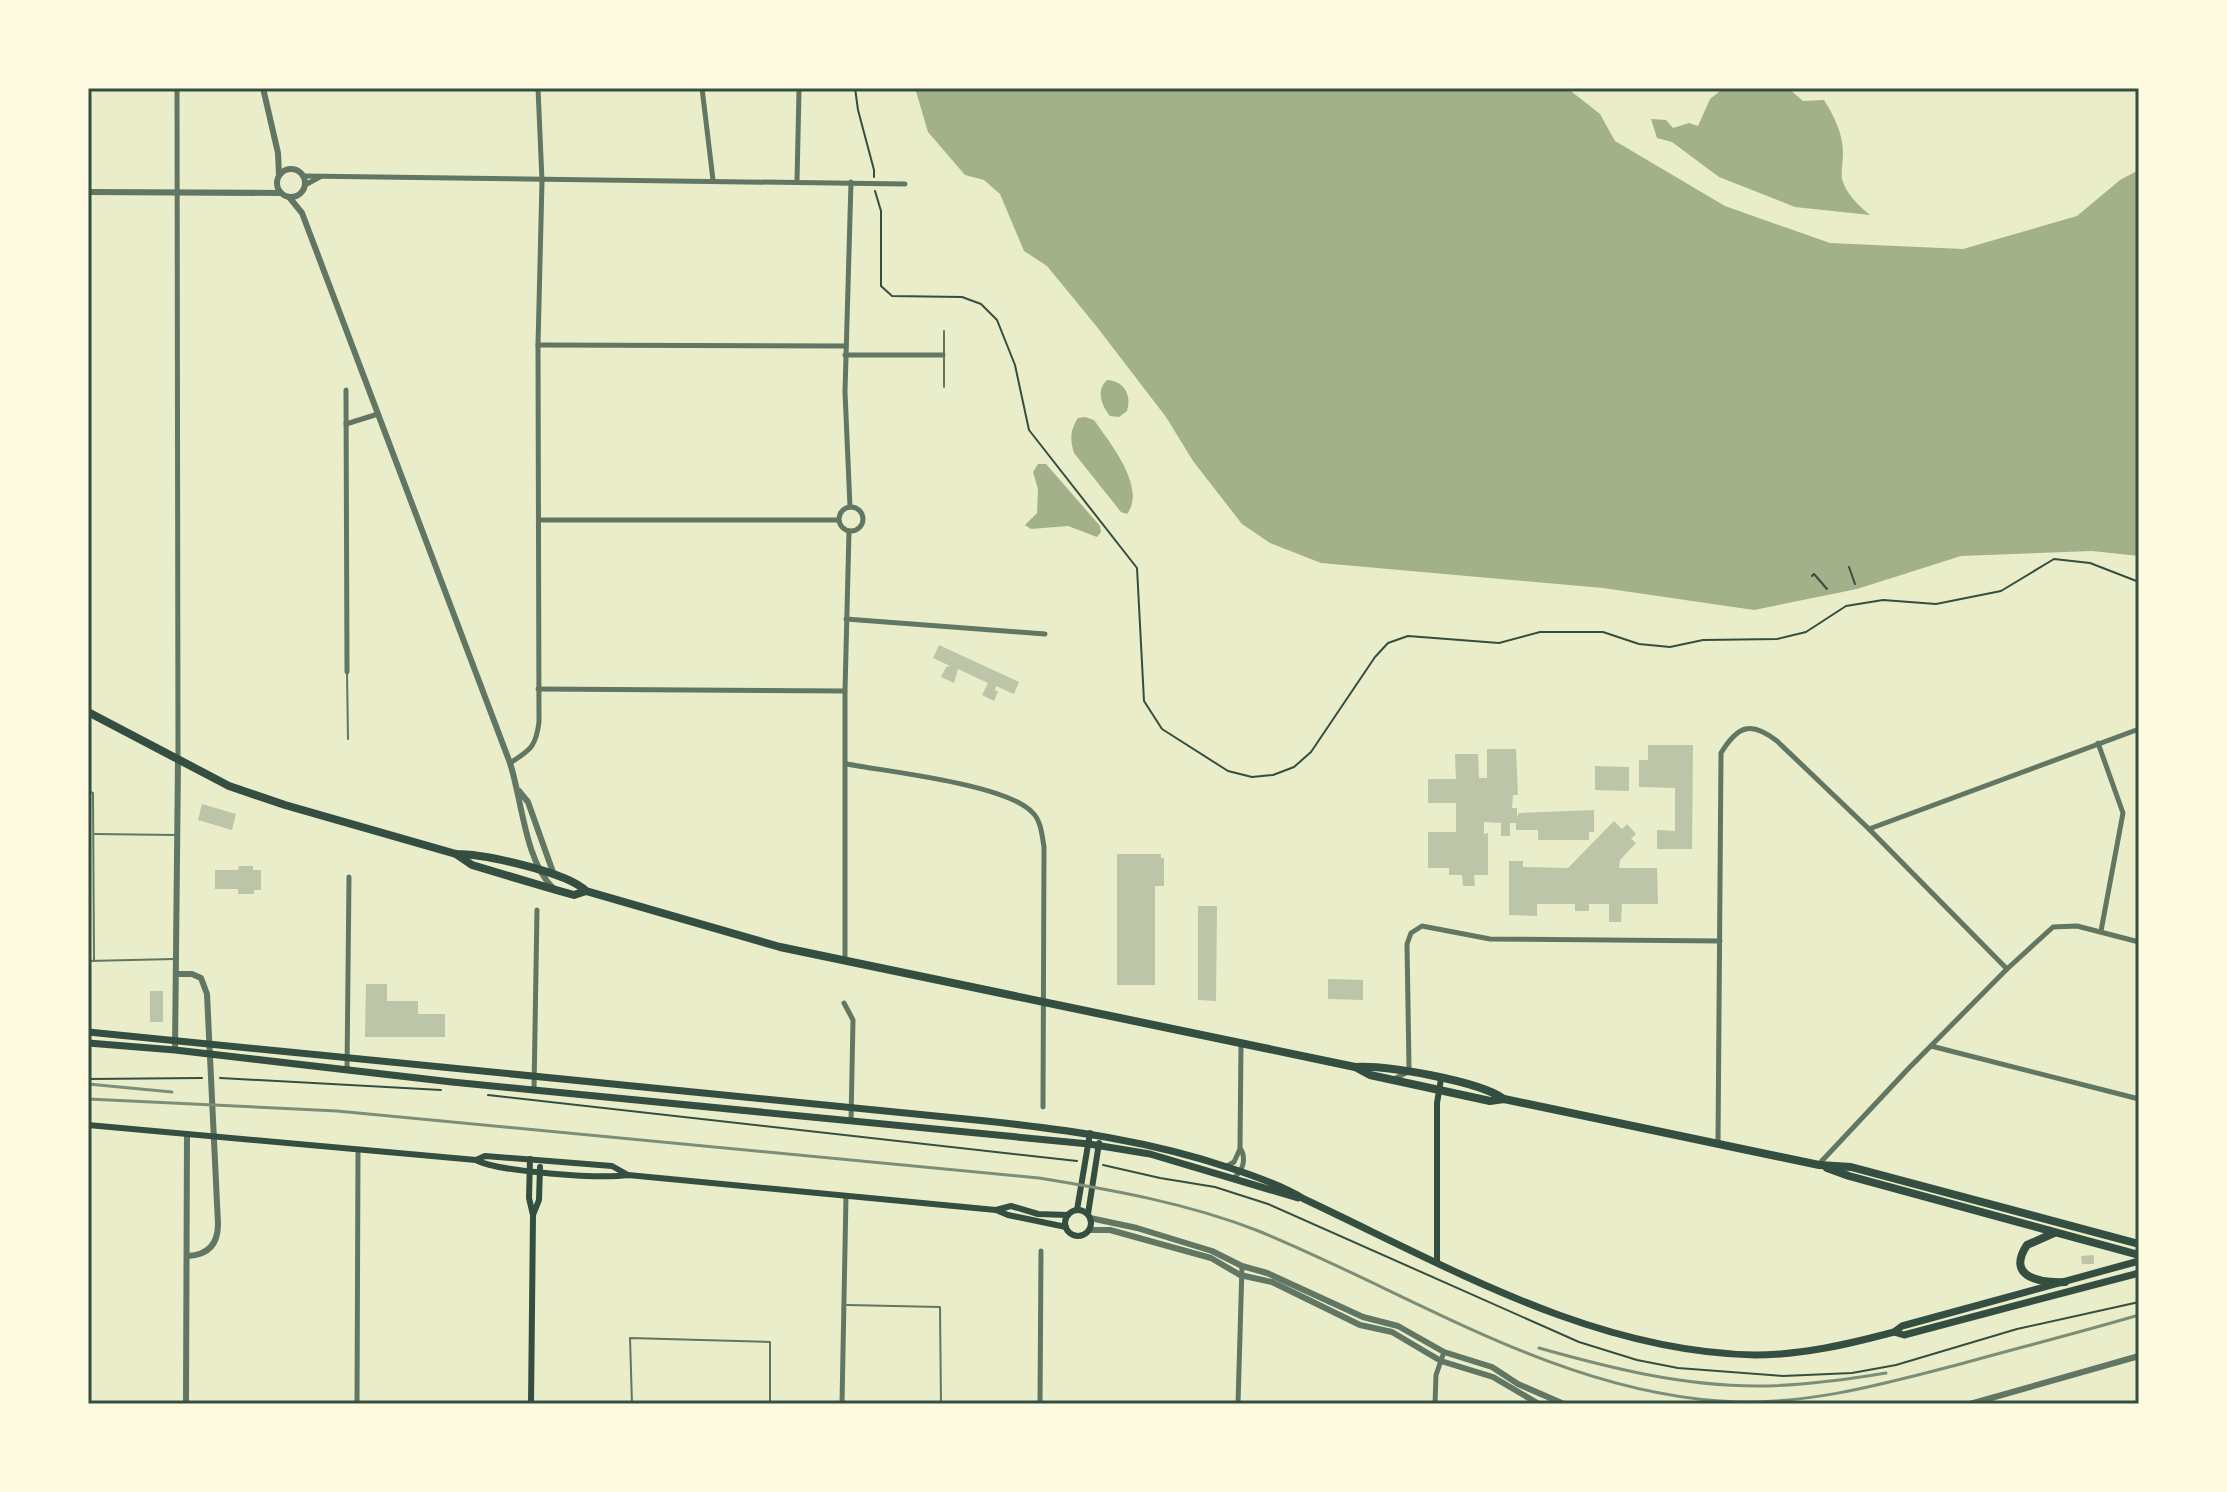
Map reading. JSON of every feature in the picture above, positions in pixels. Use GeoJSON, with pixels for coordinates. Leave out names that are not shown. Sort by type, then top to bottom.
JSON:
{"type":"FeatureCollection","features":[{"type":"Feature","properties":{"kind":"highway"},"geometry":{"type":"LineString","coordinates":[[88,712],[229,786],[456,854],[476,854],[554,875],[577,883],[586,891],[780,947],[1355,1067],[1372,1066],[1441,1079],[1491,1090],[1504,1099]]}},
{"type":"Feature","properties":{"kind":"highway"},"geometry":{"type":"LineString","coordinates":[[456,854],[472,865],[556,890],[574,895],[586,891]]}},
{"type":"Feature","properties":{"kind":"highway"},"geometry":{"type":"LineString","coordinates":[[1355,1067],[1370,1075],[1490,1101],[1504,1099],[1819,1165],[1851,1167],[2139,1244]]}},
{"type":"Feature","properties":{"kind":"highway"},"geometry":{"type":"LineString","coordinates":[[1819,1165],[1849,1176],[2139,1255]]}},
{"type":"Feature","properties":{"kind":"highway"},"geometry":{"type":"LineString","coordinates":[[2055,1232],[2027,1245],[2022,1251],[2021,1265],[2024,1272],[2036,1281],[2065,1282]]}},
{"type":"Feature","properties":{"kind":"main road"},"geometry":{"type":"LineString","coordinates":[[88,1032],[1100,1134],[1158,1146],[1241,1171],[1288,1189],[1531,1304],[1620,1336],[1676,1348],[1757,1355],[1811,1350],[1894,1332],[1902,1326],[2139,1261]]}},
{"type":"Feature","properties":{"kind":"main road"},"geometry":{"type":"LineString","coordinates":[[88,1043],[1089,1144],[1150,1154],[1284,1196],[1304,1199]]}},
{"type":"Feature","properties":{"kind":"main road"},"geometry":{"type":"LineString","coordinates":[[1437,1262],[1441,1079]]}},
{"type":"Feature","properties":{"kind":"main road"},"geometry":{"type":"LineString","coordinates":[[88,1125],[476,1160],[487,1166],[611,1178],[628,1175],[996,1210],[1066,1227],[1071,1234],[1079,1236],[1089,1230],[1085,1158],[1090,1133]]}},
{"type":"Feature","properties":{"kind":"main road"},"geometry":{"type":"LineString","coordinates":[[996,1210],[1011,1206],[1038,1214],[1068,1215],[1077,1210],[1085,1198],[1098,1161],[1100,1134]]}},
{"type":"Feature","properties":{"kind":"main road"},"geometry":{"type":"LineString","coordinates":[[476,1160],[485,1156],[612,1166],[628,1175]]}},
{"type":"Feature","properties":{"kind":"main road"},"geometry":{"type":"LineString","coordinates":[[530,1159],[529,1198],[533,1215],[531,1404]]}},
{"type":"Feature","properties":{"kind":"main road"},"geometry":{"type":"LineString","coordinates":[[533,1215],[539,1200],[540,1160]]}},
{"type":"Feature","properties":{"kind":"main road"},"geometry":{"type":"LineString","coordinates":[[1077,1210],[1089,1216]]}},
{"type":"Feature","properties":{"kind":"main road"},"geometry":{"type":"LineString","coordinates":[[1066,1227],[1068,1215]]}},
{"type":"Feature","properties":{"kind":"main road"},"geometry":{"type":"LineString","coordinates":[[1894,1332],[1904,1335],[2139,1273]]}},
{"type":"Feature","properties":{"kind":"street"},"geometry":{"type":"LineString","coordinates":[[175,1050],[178,835],[177,88]]}},
{"type":"Feature","properties":{"kind":"street"},"geometry":{"type":"LineString","coordinates":[[263,88],[278,153],[280,193]]}},
{"type":"Feature","properties":{"kind":"street"},"geometry":{"type":"LineString","coordinates":[[510,763],[530,751],[537,737],[538,345],[542,181],[538,88]]}},
{"type":"Feature","properties":{"kind":"street"},"geometry":{"type":"LineString","coordinates":[[702,88],[713,180]]}},
{"type":"Feature","properties":{"kind":"street"},"geometry":{"type":"LineString","coordinates":[[797,181],[799,91]]}},
{"type":"Feature","properties":{"kind":"street"},"geometry":{"type":"LineString","coordinates":[[278,153],[290,169],[298,171],[304,180],[302,213]]}},
{"type":"Feature","properties":{"kind":"street"},"geometry":{"type":"LineString","coordinates":[[255,192],[290,169]]}},
{"type":"Feature","properties":{"kind":"street"},"geometry":{"type":"LineString","coordinates":[[304,180],[321,177],[905,184]]}},
{"type":"Feature","properties":{"kind":"street"},"geometry":{"type":"LineString","coordinates":[[850,507],[845,355],[851,182]]}},
{"type":"Feature","properties":{"kind":"street"},"geometry":{"type":"LineString","coordinates":[[88,192],[280,193],[289,197],[302,213],[510,763],[519,791],[519,805],[540,871],[556,890]]}},
{"type":"Feature","properties":{"kind":"street"},"geometry":{"type":"LineString","coordinates":[[289,197],[302,192]]}},
{"type":"Feature","properties":{"kind":"street"},"geometry":{"type":"LineString","coordinates":[[538,345],[846,346]]}},
{"type":"Feature","properties":{"kind":"street"},"geometry":{"type":"LineString","coordinates":[[845,355],[943,355]]}},
{"type":"Feature","properties":{"kind":"street"},"geometry":{"type":"LineString","coordinates":[[346,390],[347,672]]}},
{"type":"Feature","properties":{"kind":"street"},"geometry":{"type":"LineString","coordinates":[[346,424],[378,414]]}},
{"type":"Feature","properties":{"kind":"street"},"geometry":{"type":"LineString","coordinates":[[850,507],[860,511],[863,521],[857,530],[849,531],[838,520],[843,510],[850,507]]}},
{"type":"Feature","properties":{"kind":"street"},"geometry":{"type":"LineString","coordinates":[[539,520],[838,520]]}},
{"type":"Feature","properties":{"kind":"street"},"geometry":{"type":"LineString","coordinates":[[845,961],[845,691],[849,531]]}},
{"type":"Feature","properties":{"kind":"street"},"geometry":{"type":"LineString","coordinates":[[846,619],[1045,634]]}},
{"type":"Feature","properties":{"kind":"street"},"geometry":{"type":"LineString","coordinates":[[538,689],[845,691]]}},
{"type":"Feature","properties":{"kind":"street"},"geometry":{"type":"LineString","coordinates":[[1718,1144],[1721,753],[1738,731],[1750,727],[1763,731],[1869,829],[2007,969]]}},
{"type":"Feature","properties":{"kind":"street"},"geometry":{"type":"LineString","coordinates":[[1869,829],[2139,729]]}},
{"type":"Feature","properties":{"kind":"street"},"geometry":{"type":"LineString","coordinates":[[2098,743],[2123,813],[2101,931]]}},
{"type":"Feature","properties":{"kind":"street"},"geometry":{"type":"LineString","coordinates":[[847,764],[996,791],[1023,803],[1036,815],[1044,847],[1043,1107]]}},
{"type":"Feature","properties":{"kind":"street"},"geometry":{"type":"LineString","coordinates":[[519,791],[528,802],[554,875]]}},
{"type":"Feature","properties":{"kind":"street"},"geometry":{"type":"LineString","coordinates":[[347,1071],[349,877]]}},
{"type":"Feature","properties":{"kind":"street"},"geometry":{"type":"LineString","coordinates":[[534,1090],[537,910]]}},
{"type":"Feature","properties":{"kind":"street"},"geometry":{"type":"LineString","coordinates":[[1393,1080],[1406,1073],[1409,1066],[1407,944],[1411,933],[1422,926],[1490,939],[1720,941]]}},
{"type":"Feature","properties":{"kind":"street"},"geometry":{"type":"LineString","coordinates":[[1819,1165],[1831,1148],[1930,1046],[2053,927],[2077,926],[2139,942]]}},
{"type":"Feature","properties":{"kind":"street"},"geometry":{"type":"LineString","coordinates":[[176,974],[192,974],[205,983],[218,1224],[211,1249],[188,1256]]}},
{"type":"Feature","properties":{"kind":"street"},"geometry":{"type":"LineString","coordinates":[[844,1003],[853,1020],[851,1121]]}},
{"type":"Feature","properties":{"kind":"street"},"geometry":{"type":"LineString","coordinates":[[1226,1166],[1234,1162],[1240,1148],[1241,1044]]}},
{"type":"Feature","properties":{"kind":"street"},"geometry":{"type":"LineString","coordinates":[[1930,1046],[2139,1099]]}},
{"type":"Feature","properties":{"kind":"street"},"geometry":{"type":"LineString","coordinates":[[186,1404],[187,1134]]}},
{"type":"Feature","properties":{"kind":"street"},"geometry":{"type":"LineString","coordinates":[[1233,1178],[1241,1171],[1243,1153],[1240,1148]]}},
{"type":"Feature","properties":{"kind":"street"},"geometry":{"type":"LineString","coordinates":[[357,1404],[358,1151]]}},
{"type":"Feature","properties":{"kind":"street"},"geometry":{"type":"LineString","coordinates":[[842,1404],[846,1196]]}},
{"type":"Feature","properties":{"kind":"street"},"geometry":{"type":"LineString","coordinates":[[1089,1216],[1212,1251],[1241,1270],[1267,1273],[1363,1317],[1398,1326],[1444,1352],[1492,1367],[1518,1384],[1564,1404]]}},
{"type":"Feature","properties":{"kind":"street"},"geometry":{"type":"LineString","coordinates":[[1089,1230],[1110,1230],[1211,1258],[1272,1282],[1360,1325],[1392,1332],[1441,1361],[1493,1377],[1539,1404]]}},
{"type":"Feature","properties":{"kind":"street"},"geometry":{"type":"LineString","coordinates":[[1040,1404],[1041,1251]]}},
{"type":"Feature","properties":{"kind":"street"},"geometry":{"type":"LineString","coordinates":[[1238,1404],[1241,1270]]}},
{"type":"Feature","properties":{"kind":"street"},"geometry":{"type":"LineString","coordinates":[[1435,1404],[1436,1375],[1444,1352]]}},
{"type":"Feature","properties":{"kind":"street"},"geometry":{"type":"LineString","coordinates":[[1970,1404],[2139,1356]]}},
{"type":"Feature","properties":{"kind":"lane"},"geometry":{"type":"LineString","coordinates":[[944,331],[944,387]]}},
{"type":"Feature","properties":{"kind":"lane"},"geometry":{"type":"LineString","coordinates":[[347,672],[348,739]]}},
{"type":"Feature","properties":{"kind":"lane"},"geometry":{"type":"LineString","coordinates":[[88,791],[93,793],[94,961]]}},
{"type":"Feature","properties":{"kind":"lane"},"geometry":{"type":"LineString","coordinates":[[93,834],[178,835]]}},
{"type":"Feature","properties":{"kind":"lane"},"geometry":{"type":"LineString","coordinates":[[88,961],[175,958]]}},
{"type":"Feature","properties":{"kind":"lane"},"geometry":{"type":"LineString","coordinates":[[845,1305],[940,1307],[941,1404]]}},
{"type":"Feature","properties":{"kind":"lane"},"geometry":{"type":"LineString","coordinates":[[632,1404],[630,1338],[770,1342],[770,1404]]}},
{"type":"Feature","properties":{"kind":"path"},"geometry":{"type":"LineString","coordinates":[[855,88],[881,211],[881,286],[892,296],[962,297],[981,304],[997,320],[1015,365],[1029,430],[1137,568],[1144,701],[1162,729],[1228,771],[1252,777],[1273,775],[1294,767],[1311,752],[1375,657],[1388,643],[1408,636],[1499,643],[1540,632],[1603,632],[1639,644],[1670,647],[1703,640],[1777,639],[1806,632],[1846,606],[1883,600],[1936,604],[2001,591],[2054,559],[2090,563],[2139,582]]}},
{"type":"Feature","properties":{"kind":"path"},"geometry":{"type":"LineString","coordinates":[[1849,567],[1855,584]]}},
{"type":"Feature","properties":{"kind":"path"},"geometry":{"type":"LineString","coordinates":[[1812,576],[1814,574],[1827,589]]}},
{"type":"Feature","properties":{"kind":"path"},"geometry":{"type":"LineString","coordinates":[[88,1079],[202,1078]]}},
{"type":"Feature","properties":{"kind":"path"},"geometry":{"type":"LineString","coordinates":[[217,1078],[450,1090]]}},
{"type":"Feature","properties":{"kind":"path"},"geometry":{"type":"LineString","coordinates":[[482,1094],[1085,1158]]}},
{"type":"Feature","properties":{"kind":"path"},"geometry":{"type":"LineString","coordinates":[[1098,1161],[1233,1192],[1268,1204],[1496,1308],[1579,1342],[1637,1360],[1678,1368],[1783,1376],[1852,1373],[1896,1365],[2017,1329],[2139,1302]]}},
{"type":"Feature","properties":{"kind":"shaded area"},"geometry":{"type":"Polygon","coordinates":[[[915,88],[1567,88],[1600,114],[1615,141],[1725,206],[1830,243],[1963,249],[2077,216],[2120,180],[2139,170],[2139,556],[2092,551],[1961,556],[1857,589],[1754,610],[1603,588],[1321,563],[1270,543],[1242,524],[1097,327],[1047,266],[1024,251],[1000,194],[984,180],[965,175],[928,132],[915,88]]]}},
{"type":"Feature","properties":{"kind":"shaded area"},"geometry":{"type":"Polygon","coordinates":[[[1724,88],[1788,88],[1803,101],[1824,100],[1841,139],[1844,184],[1853,199],[1870,215],[1795,207],[1719,177],[1672,142],[1657,138],[1651,119],[1666,120],[1673,128],[1689,123],[1698,126],[1710,99],[1724,88]]]}},
{"type":"Feature","properties":{"kind":"shaded area"},"geometry":{"type":"Polygon","coordinates":[[[1107,380],[1118,383],[1127,394],[1127,411],[1119,417],[1110,416],[1102,402],[1102,388],[1107,380]]]}},
{"type":"Feature","properties":{"kind":"shaded area"},"geometry":{"type":"Polygon","coordinates":[[[1078,418],[1094,420],[1117,453],[1130,479],[1133,492],[1127,514],[1121,512],[1074,453],[1071,439],[1073,427],[1078,418]]]}},
{"type":"Feature","properties":{"kind":"shaded area"},"geometry":{"type":"Polygon","coordinates":[[[1038,464],[1046,464],[1100,526],[1101,532],[1097,537],[1068,526],[1031,529],[1025,525],[1037,513],[1038,489],[1033,472],[1038,464]]]}},
{"type":"Feature","properties":{"kind":"building"},"geometry":{"type":"Polygon","coordinates":[[[939,645],[1019,682],[1014,694],[996,686],[998,692],[994,701],[982,695],[988,683],[958,669],[954,683],[941,677],[946,667],[950,666],[933,658],[939,645]]]}},
{"type":"Feature","properties":{"kind":"building"},"geometry":{"type":"Polygon","coordinates":[[[1648,745],[1693,745],[1692,849],[1657,849],[1657,830],[1675,831],[1675,788],[1639,787],[1639,760],[1648,760],[1648,745]]]}},
{"type":"Feature","properties":{"kind":"building"},"geometry":{"type":"Polygon","coordinates":[[[1487,749],[1516,749],[1518,795],[1513,795],[1512,808],[1517,808],[1517,817],[1519,813],[1594,810],[1594,832],[1589,832],[1589,840],[1538,840],[1538,830],[1516,830],[1516,823],[1510,823],[1510,836],[1501,836],[1501,823],[1484,822],[1484,834],[1488,833],[1488,875],[1474,875],[1475,886],[1463,886],[1462,875],[1449,875],[1449,868],[1428,868],[1428,832],[1456,832],[1456,803],[1428,803],[1428,779],[1456,779],[1455,754],[1478,754],[1479,778],[1487,778],[1487,749]]]}},
{"type":"Feature","properties":{"kind":"building"},"geometry":{"type":"Polygon","coordinates":[[[1595,766],[1629,767],[1629,791],[1595,790],[1595,766]]]}},
{"type":"Feature","properties":{"kind":"building"},"geometry":{"type":"Polygon","coordinates":[[[202,804],[236,814],[232,830],[198,820],[202,804]]]}},
{"type":"Feature","properties":{"kind":"building"},"geometry":{"type":"Polygon","coordinates":[[[1614,821],[1622,829],[1627,824],[1636,834],[1631,839],[1636,843],[1620,860],[1619,868],[1657,868],[1658,904],[1622,904],[1621,922],[1609,922],[1609,904],[1589,904],[1589,911],[1575,911],[1575,904],[1537,904],[1537,916],[1509,915],[1509,861],[1523,861],[1523,867],[1568,868],[1614,821]]]}},
{"type":"Feature","properties":{"kind":"building"},"geometry":{"type":"Polygon","coordinates":[[[1117,854],[1161,854],[1164,858],[1164,886],[1155,886],[1155,985],[1117,985],[1117,854]]]}},
{"type":"Feature","properties":{"kind":"building"},"geometry":{"type":"Polygon","coordinates":[[[239,866],[253,866],[253,870],[261,870],[261,890],[254,890],[254,894],[238,894],[238,889],[215,889],[215,870],[238,870],[239,866]]]}},
{"type":"Feature","properties":{"kind":"building"},"geometry":{"type":"Polygon","coordinates":[[[1198,906],[1217,906],[1216,1001],[1198,1000],[1198,906]]]}},
{"type":"Feature","properties":{"kind":"building"},"geometry":{"type":"Polygon","coordinates":[[[1328,979],[1363,980],[1363,1000],[1328,999],[1328,979]]]}},
{"type":"Feature","properties":{"kind":"building"},"geometry":{"type":"Polygon","coordinates":[[[366,984],[387,984],[387,1001],[418,1001],[418,1014],[445,1014],[445,1037],[365,1037],[366,984]]]}},
{"type":"Feature","properties":{"kind":"building"},"geometry":{"type":"Polygon","coordinates":[[[150,991],[163,991],[163,1022],[150,1022],[150,991]]]}},
{"type":"Feature","properties":{"kind":"building"},"geometry":{"type":"Polygon","coordinates":[[[2094,1255],[2094,1264],[2082,1264],[2081,1256],[2094,1255]]]}},
{"type":"Feature","properties":{"kind":"railway"},"geometry":{"type":"LineString","coordinates":[[88,1084],[172,1092]]}},
{"type":"Feature","properties":{"kind":"railway"},"geometry":{"type":"LineString","coordinates":[[88,1099],[337,1111],[1039,1178],[1094,1187],[1176,1205],[1256,1230],[1482,1334],[1598,1378],[1658,1393],[1720,1401],[1782,1401],[1874,1386],[2139,1315]]}},
{"type":"Feature","properties":{"kind":"railway"},"geometry":{"type":"LineString","coordinates":[[1539,1348],[1646,1374],[1701,1383],[1773,1386],[1886,1373]]}}]}
